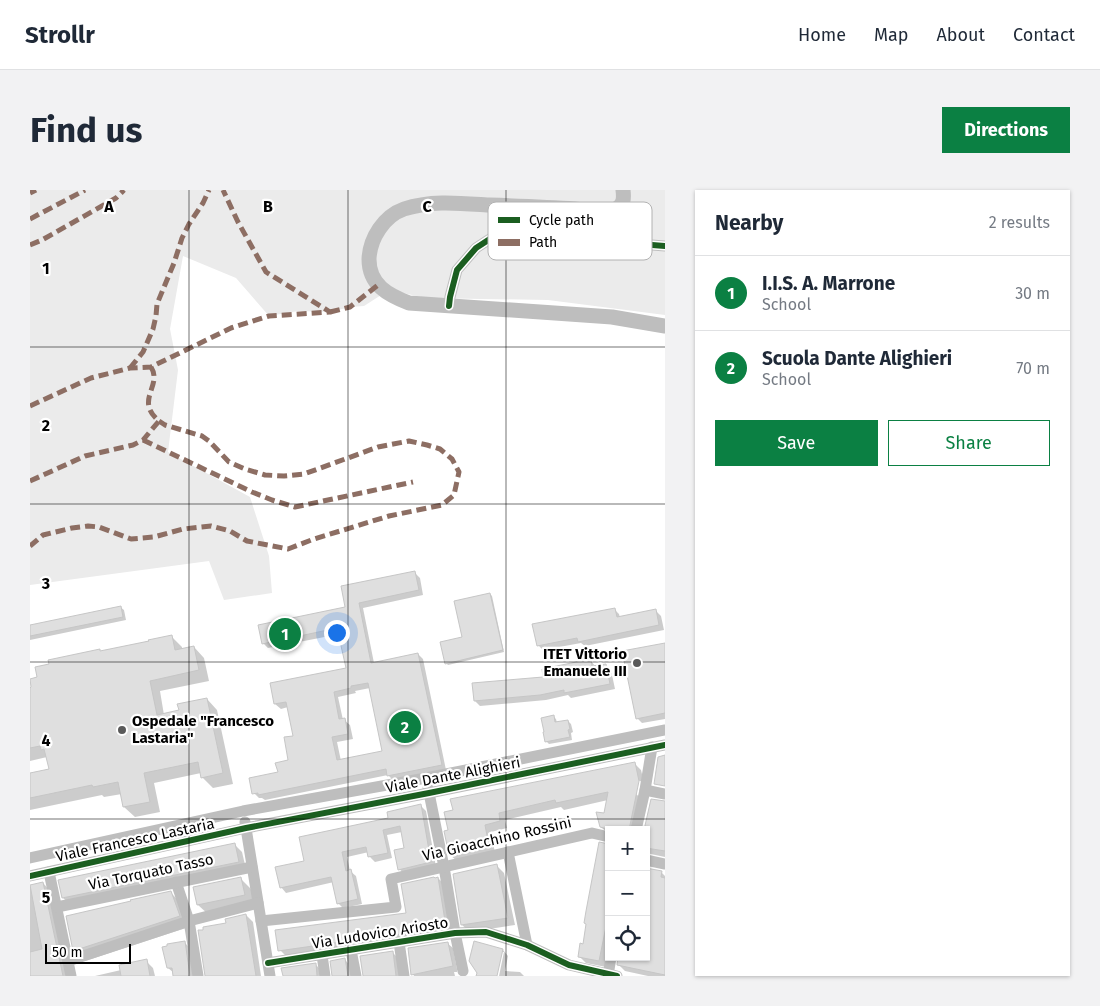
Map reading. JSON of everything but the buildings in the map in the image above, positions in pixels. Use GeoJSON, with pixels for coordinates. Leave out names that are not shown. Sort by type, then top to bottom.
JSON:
{"type":"FeatureCollection","features":[{"type":"Feature","properties":{"kind":"main road"},"geometry":{"type":"LineString","coordinates":[[488,205],[437,202],[403,209],[389,218],[376,234],[370,254],[369,262],[372,275],[378,285],[393,297],[409,303],[612,317],[665,326]]}},
{"type":"Feature","properties":{"kind":"street"},"geometry":{"type":"LineString","coordinates":[[449,306],[457,270],[476,248],[488,240]]}},
{"type":"Feature","properties":{"kind":"street"},"geometry":{"type":"LineString","coordinates":[[652,245],[665,246]]}},
{"type":"Feature","properties":{"kind":"street","name":"Viale Dante Alighieri"},"geometry":{"type":"LineString","coordinates":[[243,811],[426,778],[665,730]]}},
{"type":"Feature","properties":{"kind":"street","name":"Viale Dante Alighieri"},"geometry":{"type":"LineString","coordinates":[[246,828],[665,745]]}},
{"type":"Feature","properties":{"kind":"street"},"geometry":{"type":"LineString","coordinates":[[637,826],[652,747]]}},
{"type":"Feature","properties":{"kind":"street"},"geometry":{"type":"LineString","coordinates":[[426,778],[463,971]]}},
{"type":"Feature","properties":{"kind":"street"},"geometry":{"type":"LineString","coordinates":[[645,790],[665,794]]}},
{"type":"Feature","properties":{"kind":"street"},"geometry":{"type":"LineString","coordinates":[[243,811],[270,976]]}},
{"type":"Feature","properties":{"kind":"street","name":"Viale Francesco Lastaria"},"geometry":{"type":"LineString","coordinates":[[30,858],[243,811]]}},
{"type":"Feature","properties":{"kind":"street","name":"Viale Francesco Lastaria"},"geometry":{"type":"LineString","coordinates":[[30,876],[246,828]]}},
{"type":"Feature","properties":{"kind":"street","name":"Via Gioacchino Rossini"},"geometry":{"type":"LineString","coordinates":[[261,922],[396,906],[392,879],[592,833],[605,836]]}},
{"type":"Feature","properties":{"kind":"street"},"geometry":{"type":"LineString","coordinates":[[508,852],[527,945]]}},
{"type":"Feature","properties":{"kind":"street"},"geometry":{"type":"LineString","coordinates":[[650,861],[665,864]]}},
{"type":"Feature","properties":{"kind":"street","name":"Via Torquato Tasso"},"geometry":{"type":"LineString","coordinates":[[57,907],[252,867]]}},
{"type":"Feature","properties":{"kind":"street"},"geometry":{"type":"LineString","coordinates":[[49,872],[71,976]]}},
{"type":"Feature","properties":{"kind":"street"},"geometry":{"type":"LineString","coordinates":[[176,882],[189,922],[198,976]]}},
{"type":"Feature","properties":{"kind":"street"},"geometry":{"type":"LineString","coordinates":[[68,961],[189,922],[258,903]]}},
{"type":"Feature","properties":{"kind":"street","name":"Via Ludovico Ariosto"},"geometry":{"type":"LineString","coordinates":[[268,963],[455,933],[486,932],[527,945],[568,970],[611,976]]}},
{"type":"Feature","properties":{"kind":"street"},"geometry":{"type":"LineString","coordinates":[[399,942],[404,976]]}},
{"type":"Feature","properties":{"kind":"street"},"geometry":{"type":"LineString","coordinates":[[351,950],[356,976]]}},
{"type":"Feature","properties":{"kind":"street"},"geometry":{"type":"LineString","coordinates":[[322,955],[325,976]]}},
{"type":"Feature","properties":{"kind":"street"},"geometry":{"type":"LineString","coordinates":[[611,961],[611,976]]}},
{"type":"Feature","properties":{"kind":"shaded area"},"geometry":{"type":"Polygon","coordinates":[[[30,190],[665,190],[665,315],[548,300],[426,298],[389,290],[364,306],[330,312],[298,311],[269,316],[236,278],[183,256],[170,329],[178,370],[168,452],[250,497],[269,556],[272,593],[224,600],[209,561],[30,585],[30,190]]]}},
{"type":"Feature","properties":{"kind":"marked path"},"geometry":{"type":"LineString","coordinates":[[30,193],[36,190]]}},
{"type":"Feature","properties":{"kind":"marked path"},"geometry":{"type":"LineString","coordinates":[[30,219],[85,190]]}},
{"type":"Feature","properties":{"kind":"marked path"},"geometry":{"type":"LineString","coordinates":[[30,245],[116,198],[124,190]]}},
{"type":"Feature","properties":{"kind":"marked path"},"geometry":{"type":"LineString","coordinates":[[130,368],[143,352],[153,329],[157,304],[182,238],[209,190]]}},
{"type":"Feature","properties":{"kind":"marked path"},"geometry":{"type":"LineString","coordinates":[[30,406],[91,378],[130,368],[151,367],[231,328],[269,316],[330,312],[266,272],[238,222],[223,190]]}},
{"type":"Feature","properties":{"kind":"marked path"},"geometry":{"type":"LineString","coordinates":[[330,312],[350,307],[378,285]]}},
{"type":"Feature","properties":{"kind":"marked path"},"geometry":{"type":"LineString","coordinates":[[30,481],[85,456],[133,445],[143,440],[159,421],[149,406],[154,380],[151,367]]}},
{"type":"Feature","properties":{"kind":"marked path"},"geometry":{"type":"LineString","coordinates":[[30,546],[43,535],[88,526],[99,527],[131,539],[154,537],[183,529],[211,526],[230,531],[247,541],[288,549],[389,516],[442,505],[454,495],[459,472],[452,459],[440,449],[409,441],[378,447],[304,474],[265,475],[229,462],[202,436],[165,425],[159,421]]}},
{"type":"Feature","properties":{"kind":"marked path"},"geometry":{"type":"LineString","coordinates":[[143,440],[252,492],[295,507],[413,482]]}},
{"type":"Feature","properties":{"kind":"cycle path"},"geometry":{"type":"LineString","coordinates":[[449,306],[457,270],[476,248],[488,240]]}},
{"type":"Feature","properties":{"kind":"cycle path"},"geometry":{"type":"LineString","coordinates":[[652,245],[665,246]]}},
{"type":"Feature","properties":{"kind":"cycle path"},"geometry":{"type":"LineString","coordinates":[[30,876],[246,828],[665,745]]}},
{"type":"Feature","properties":{"kind":"cycle path"},"geometry":{"type":"LineString","coordinates":[[268,963],[455,933],[486,932],[527,945],[569,965],[617,976]]}},
{"type":"Feature","properties":{"kind":"place","name":"I.I.S. A. Marrone"},"geometry":{"type":"Point","coordinates":[285,634]}},
{"type":"Feature","properties":{"kind":"place","name":"ITET Vittorio Emanuele III"},"geometry":{"type":"Point","coordinates":[637,663]}},
{"type":"Feature","properties":{"kind":"place","name":"Scuola Dante Alighieri"},"geometry":{"type":"Point","coordinates":[405,727]}},
{"type":"Feature","properties":{"kind":"place","name":"Ospedale \"Francesco Lastaria\""},"geometry":{"type":"Point","coordinates":[122,730]}}]}
